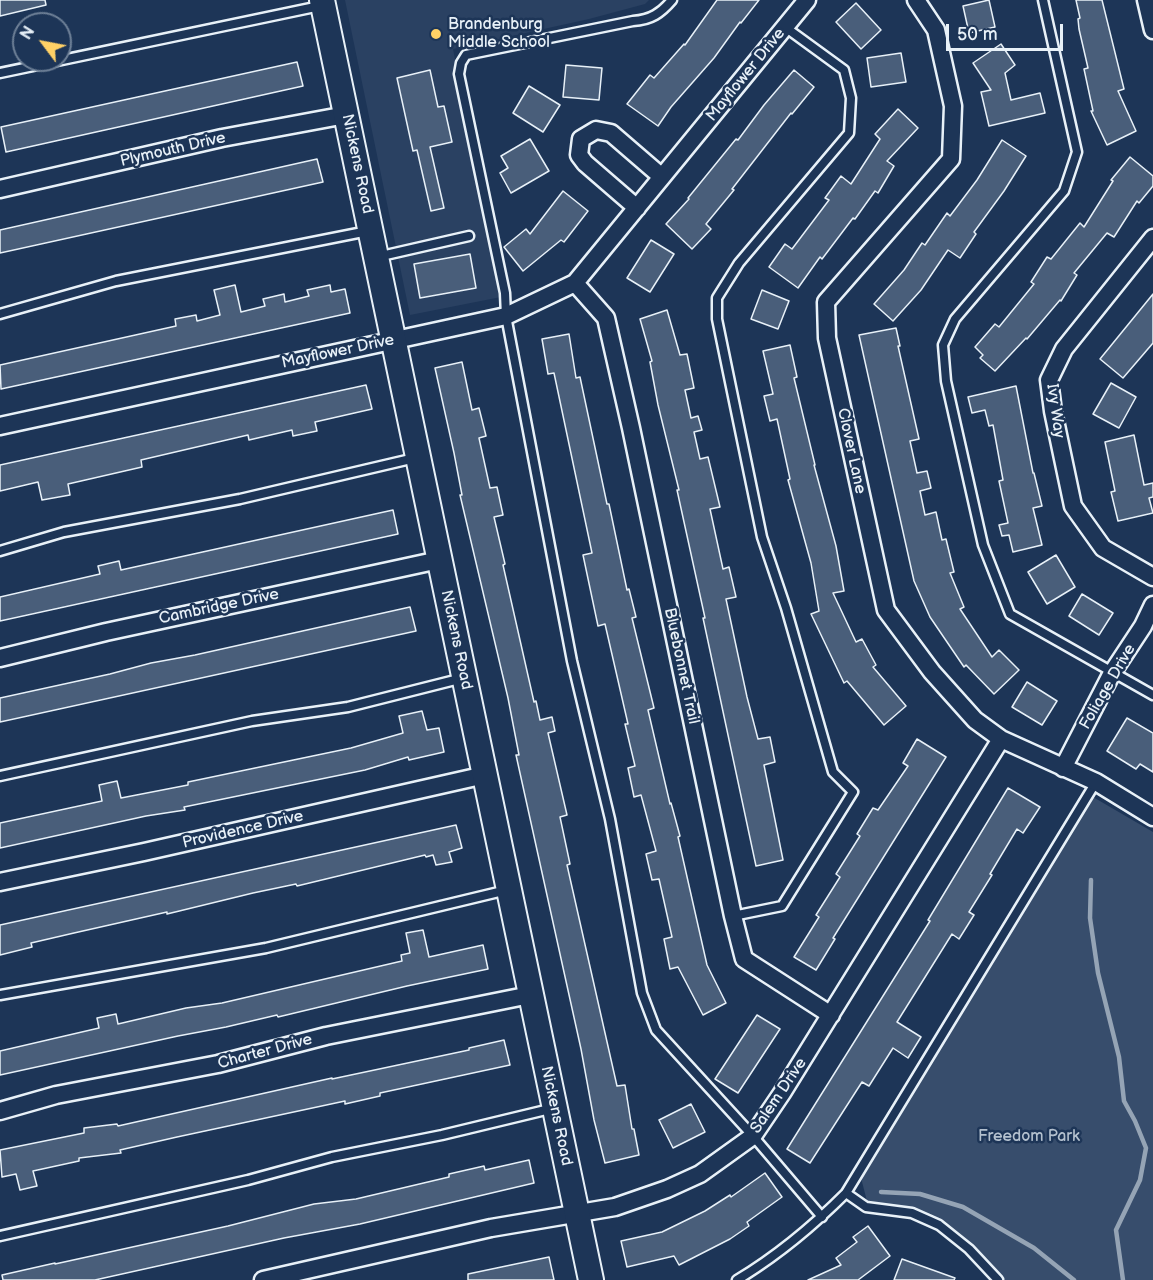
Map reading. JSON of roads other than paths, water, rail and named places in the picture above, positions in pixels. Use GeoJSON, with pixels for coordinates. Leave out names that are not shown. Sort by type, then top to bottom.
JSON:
{"type":"FeatureCollection","features":[{"type":"Feature","properties":{"kind":"street","name":"Clover Lane"},"geometry":{"type":"LineString","coordinates":[[916,0],[936,30],[951,95],[953,106],[951,159],[826,302],[827,338],[886,610],[932,672],[975,720],[1001,739],[1096,782],[1153,817]]}},
{"type":"Feature","properties":{"kind":"street"},"geometry":{"type":"LineString","coordinates":[[1146,0],[1153,30]]}},
{"type":"Feature","properties":{"kind":"street","name":"Mayflower Drive"},"geometry":{"type":"LineString","coordinates":[[0,426],[506,316],[575,283],[785,27],[803,1]]}},
{"type":"Feature","properties":{"kind":"street","name":"Nickens Road"},"geometry":{"type":"LineString","coordinates":[[323,3],[591,1280]]}},
{"type":"Feature","properties":{"kind":"street","name":"Plymouth Drive"},"geometry":{"type":"LineString","coordinates":[[0,189],[222,138],[346,115]]}},
{"type":"Feature","properties":{"kind":"street"},"geometry":{"type":"LineString","coordinates":[[637,208],[585,164],[579,155],[581,139],[596,130],[611,134],[662,177]]}},
{"type":"Feature","properties":{"kind":"street","name":"Ivy Way"},"geometry":{"type":"LineString","coordinates":[[1153,238],[1064,349],[1049,380],[1053,411],[1073,506],[1103,548],[1153,578]]}},
{"type":"Feature","properties":{"kind":"street","name":"Bluebonnet Trail"},"geometry":{"type":"LineString","coordinates":[[575,283],[606,318],[632,428],[733,916],[744,959],[831,1015]]}},
{"type":"Feature","properties":{"kind":"street","name":"Cambridge Drive"},"geometry":{"type":"LineString","coordinates":[[0,658],[118,629],[440,560]]}},
{"type":"Feature","properties":{"kind":"street","name":"Foliage Drive"},"geometry":{"type":"LineString","coordinates":[[1063,768],[1112,673],[1143,626],[1153,605]]}},
{"type":"Feature","properties":{"kind":"street","name":"Salem Drive"},"geometry":{"type":"LineString","coordinates":[[263,1280],[491,1228],[615,1207],[667,1189],[700,1174],[753,1136],[831,1015],[1001,739]]}},
{"type":"Feature","properties":{"kind":"street","name":"Providence Drive"},"geometry":{"type":"LineString","coordinates":[[0,882],[485,775]]}},
{"type":"Feature","properties":{"kind":"street","name":"Charter Drive"},"geometry":{"type":"LineString","coordinates":[[0,1111],[56,1095],[218,1064],[326,1036],[530,995]]}},
{"type":"Feature","properties":{"kind":"lane"},"geometry":{"type":"LineString","coordinates":[[672,0],[664,9],[647,20],[466,55],[461,63],[459,74],[505,293],[506,316],[572,661],[610,819],[642,993],[656,1030],[753,1136],[822,1217]]}},
{"type":"Feature","properties":{"kind":"lane"},"geometry":{"type":"LineString","coordinates":[[1043,0],[1077,152],[1064,191],[955,319],[943,345],[946,381],[983,545],[1010,614],[1153,696]]}},
{"type":"Feature","properties":{"kind":"lane"},"geometry":{"type":"LineString","coordinates":[[0,73],[323,3]]}},
{"type":"Feature","properties":{"kind":"lane"},"geometry":{"type":"LineString","coordinates":[[733,916],[782,906],[852,792],[833,772],[786,608],[762,537],[717,319],[717,298],[739,264],[849,134],[851,98],[844,70],[785,27]]}},
{"type":"Feature","properties":{"kind":"lane"},"geometry":{"type":"LineString","coordinates":[[0,314],[116,281],[371,230]]}},
{"type":"Feature","properties":{"kind":"lane"},"geometry":{"type":"LineString","coordinates":[[377,257],[469,236]]}},
{"type":"Feature","properties":{"kind":"lane"},"geometry":{"type":"LineString","coordinates":[[0,550],[64,532],[240,499],[419,458]]}},
{"type":"Feature","properties":{"kind":"lane"},"geometry":{"type":"LineString","coordinates":[[0,776],[252,721],[348,706],[464,677]]}},
{"type":"Feature","properties":{"kind":"lane"},"geometry":{"type":"LineString","coordinates":[[737,1280],[768,1262],[822,1217],[846,1193],[1096,782]]}},
{"type":"Feature","properties":{"kind":"lane"},"geometry":{"type":"LineString","coordinates":[[0,995],[266,948],[509,890]]}},
{"type":"Feature","properties":{"kind":"lane"},"geometry":{"type":"LineString","coordinates":[[0,1236],[173,1198],[332,1157],[442,1135],[554,1108]]}},
{"type":"Feature","properties":{"kind":"lane"},"geometry":{"type":"LineString","coordinates":[[846,1193],[866,1207],[912,1213],[939,1225],[969,1249],[998,1280]]}},
{"type":"Feature","properties":{"kind":"waterway"},"geometry":{"type":"LineString","coordinates":[[1091,880],[1090,918],[1098,973],[1119,1057],[1124,1101],[1146,1148],[1140,1180],[1116,1230],[1123,1280]]}},
{"type":"Feature","properties":{"kind":"waterway"},"geometry":{"type":"LineString","coordinates":[[881,1192],[920,1194],[963,1207],[1034,1248],[1074,1280]]}},
{"type":"Feature","properties":{"kind":"place","name":"Brandenburg Middle School"},"geometry":{"type":"Point","coordinates":[436,34]}},
{"type":"Feature","properties":{"kind":"park label","name":"Freedom Park"},"geometry":{"type":"Point","coordinates":[1029,1137]}}]}
